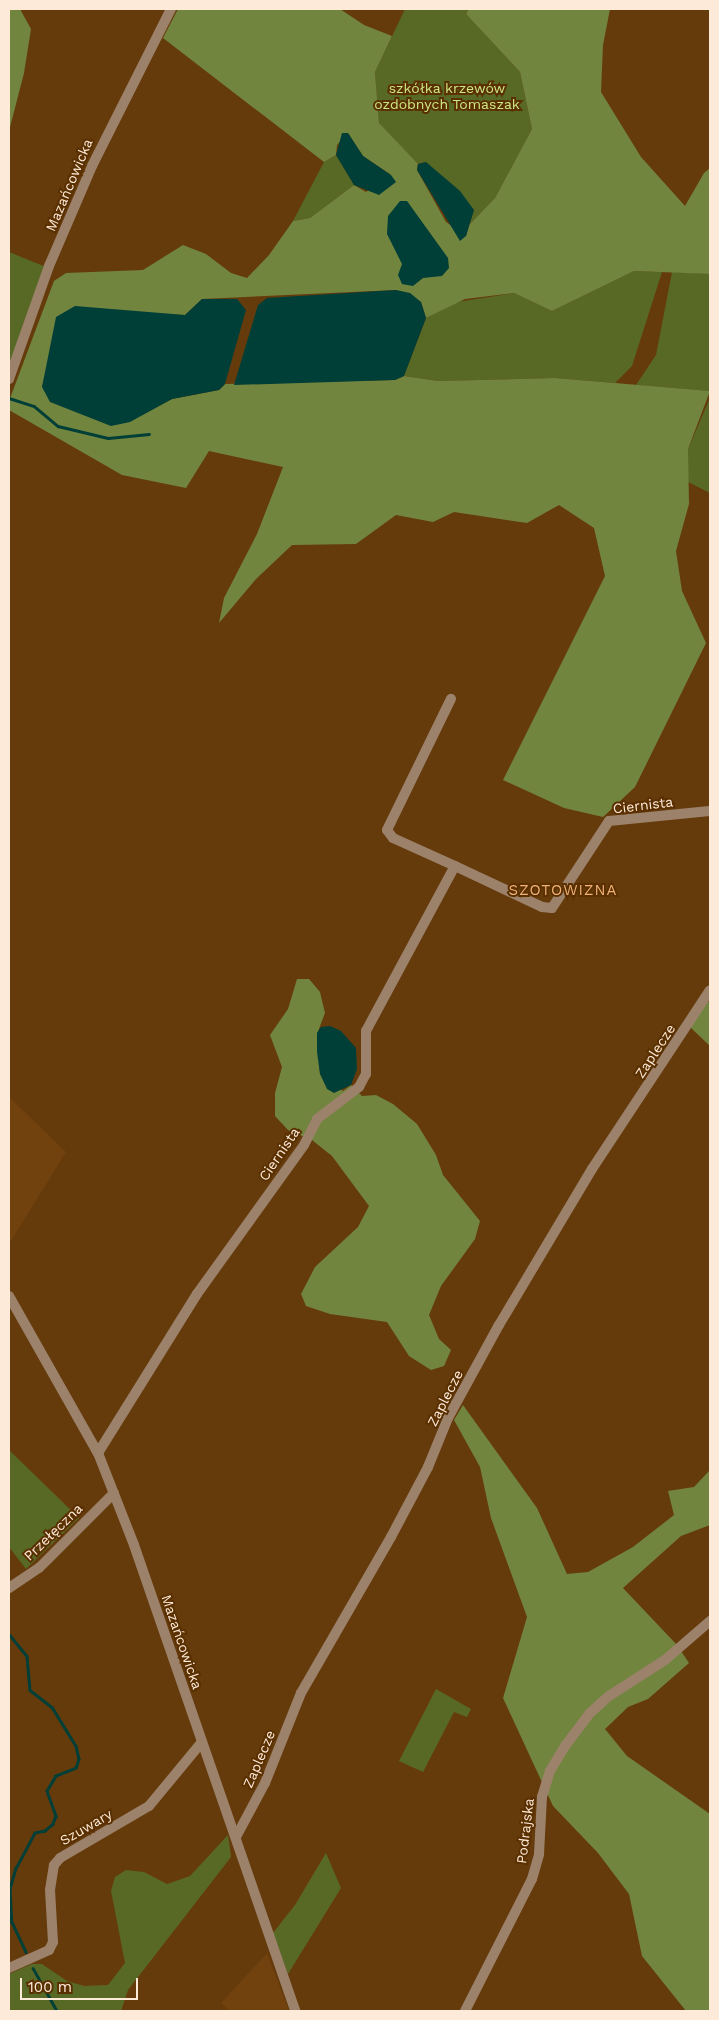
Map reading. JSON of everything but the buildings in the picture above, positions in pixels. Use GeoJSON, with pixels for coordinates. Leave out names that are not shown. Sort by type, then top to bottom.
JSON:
{"type":"FeatureCollection","features":[{"type":"Feature","properties":{"kind":"street","name":"Mazańcowicka"},"geometry":{"type":"LineString","coordinates":[[9,379],[49,266],[92,166],[171,9]]}},
{"type":"Feature","properties":{"kind":"street","name":"Ciernista"},"geometry":{"type":"LineString","coordinates":[[451,699],[387,830],[393,838],[542,907],[552,908],[609,821],[710,811]]}},
{"type":"Feature","properties":{"kind":"street","name":"Ciernista"},"geometry":{"type":"LineString","coordinates":[[98,1453],[197,1294],[304,1145],[317,1119],[359,1087],[366,1074],[363,1041],[366,1030],[455,866]]}},
{"type":"Feature","properties":{"kind":"street","name":"Zaplecze"},"geometry":{"type":"LineString","coordinates":[[236,1837],[265,1783],[301,1693],[391,1537],[428,1467],[448,1418],[499,1325],[592,1169],[710,990]]}},
{"type":"Feature","properties":{"kind":"street","name":"Mazańcowicka"},"geometry":{"type":"LineString","coordinates":[[9,1296],[98,1453],[114,1493],[236,1837],[250,1886],[295,2011]]}},
{"type":"Feature","properties":{"kind":"street","name":"Przełęczna"},"geometry":{"type":"LineString","coordinates":[[9,1588],[39,1568],[114,1493]]}},
{"type":"Feature","properties":{"kind":"street","name":"Podrajska"},"geometry":{"type":"LineString","coordinates":[[465,2011],[532,1879],[539,1854],[542,1797],[550,1772],[565,1746],[590,1713],[609,1696],[665,1660],[710,1621]]}},
{"type":"Feature","properties":{"kind":"street","name":"Szuwary"},"geometry":{"type":"LineString","coordinates":[[9,1968],[49,1950],[53,1942],[50,1890],[54,1865],[148,1806],[202,1742]]}},
{"type":"Feature","properties":{"kind":"shaded area"},"geometry":{"type":"Polygon","coordinates":[[[9,1097],[66,1152],[9,1244],[9,1097]]]}},
{"type":"Feature","properties":{"kind":"shaded area"},"geometry":{"type":"Polygon","coordinates":[[[267,1953],[289,2011],[230,2011],[221,2003],[267,1953]]]}},
{"type":"Feature","properties":{"kind":"green space"},"geometry":{"type":"Polygon","coordinates":[[[9,9],[20,9],[31,29],[24,73],[9,131],[9,9]]]}},
{"type":"Feature","properties":{"kind":"green space"},"geometry":{"type":"Polygon","coordinates":[[[178,9],[340,9],[364,25],[392,36],[375,72],[379,123],[418,164],[417,170],[446,222],[466,236],[469,225],[495,198],[532,129],[520,72],[466,14],[469,9],[610,9],[603,45],[601,92],[641,157],[685,206],[704,173],[710,168],[710,274],[634,271],[552,311],[514,293],[465,299],[426,318],[421,302],[396,290],[202,299],[185,315],[156,314],[50,354],[42,387],[130,421],[172,399],[219,390],[225,384],[395,380],[404,376],[438,381],[555,378],[710,391],[688,449],[689,504],[676,551],[682,591],[706,643],[635,787],[603,817],[564,808],[503,780],[605,576],[594,528],[559,505],[527,523],[454,512],[433,522],[396,515],[356,544],[292,545],[256,579],[219,623],[224,598],[257,534],[283,467],[209,451],[186,488],[122,475],[9,410],[9,401],[54,281],[66,273],[143,270],[183,245],[206,254],[231,273],[247,278],[269,255],[293,221],[310,218],[354,185],[366,192],[391,175],[363,156],[348,133],[337,145],[336,155],[324,162],[163,38],[178,9]]]}},
{"type":"Feature","properties":{"kind":"green space","name":"szkółka krzewów ozdobnych Tomaszak"},"geometry":{"type":"Polygon","coordinates":[[[405,9],[469,9],[466,14],[520,72],[532,129],[495,198],[469,225],[474,210],[426,162],[418,164],[402,151],[379,123],[375,72],[405,9]]]}},
{"type":"Feature","properties":{"kind":"green space"},"geometry":{"type":"Polygon","coordinates":[[[336,155],[354,185],[310,218],[293,221],[324,162],[336,155]]]}},
{"type":"Feature","properties":{"kind":"green space"},"geometry":{"type":"Polygon","coordinates":[[[9,252],[46,267],[9,367],[9,252]]]}},
{"type":"Feature","properties":{"kind":"green space"},"geometry":{"type":"Polygon","coordinates":[[[634,271],[662,272],[632,366],[615,383],[555,378],[438,381],[404,376],[426,318],[457,302],[514,293],[552,311],[634,271]]]}},
{"type":"Feature","properties":{"kind":"green space"},"geometry":{"type":"Polygon","coordinates":[[[672,272],[710,274],[710,391],[636,385],[656,355],[672,272]]]}},
{"type":"Feature","properties":{"kind":"green space"},"geometry":{"type":"Polygon","coordinates":[[[710,398],[710,493],[688,482],[688,449],[710,398]]]}},
{"type":"Feature","properties":{"kind":"green space"},"geometry":{"type":"Polygon","coordinates":[[[297,979],[309,979],[320,992],[325,1013],[317,1034],[320,1074],[343,1091],[351,1085],[362,1096],[376,1095],[393,1104],[417,1124],[436,1155],[443,1175],[480,1221],[475,1239],[441,1286],[429,1315],[439,1339],[451,1350],[444,1366],[431,1370],[409,1356],[387,1322],[330,1314],[306,1306],[301,1294],[315,1267],[358,1227],[369,1206],[332,1156],[312,1140],[288,1130],[275,1116],[275,1093],[282,1067],[270,1035],[288,1009],[297,979]]]}},
{"type":"Feature","properties":{"kind":"green space"},"geometry":{"type":"Polygon","coordinates":[[[707,1001],[710,1003],[710,1046],[690,1027],[707,1001]]]}},
{"type":"Feature","properties":{"kind":"green space"},"geometry":{"type":"Polygon","coordinates":[[[463,1405],[537,1508],[567,1574],[588,1572],[633,1547],[674,1515],[668,1491],[694,1487],[710,1470],[710,1525],[681,1536],[623,1588],[677,1645],[689,1663],[648,1699],[628,1707],[605,1729],[627,1756],[710,1814],[710,2011],[686,2011],[642,1956],[629,1894],[598,1853],[553,1806],[503,1698],[527,1617],[491,1518],[480,1467],[454,1420],[463,1405]]]}},
{"type":"Feature","properties":{"kind":"green space"},"geometry":{"type":"Polygon","coordinates":[[[9,1450],[79,1518],[26,1569],[9,1547],[9,1450]]]}},
{"type":"Feature","properties":{"kind":"green space"},"geometry":{"type":"Polygon","coordinates":[[[436,1689],[471,1709],[467,1717],[454,1712],[423,1772],[399,1761],[436,1689]]]}},
{"type":"Feature","properties":{"kind":"green space"},"geometry":{"type":"Polygon","coordinates":[[[228,1835],[231,1857],[128,1990],[121,2011],[9,2011],[9,1974],[32,1964],[42,1964],[67,1981],[84,1986],[108,1985],[125,1963],[111,1891],[115,1877],[126,1870],[144,1872],[167,1884],[190,1876],[228,1835]]]}},
{"type":"Feature","properties":{"kind":"green space"},"geometry":{"type":"Polygon","coordinates":[[[326,1853],[341,1888],[288,1974],[273,1933],[295,1905],[326,1853]]]}},
{"type":"Feature","properties":{"kind":"water"},"geometry":{"type":"Polygon","coordinates":[[[342,133],[348,133],[363,156],[391,175],[396,182],[379,195],[354,185],[336,155],[342,133]]]}},
{"type":"Feature","properties":{"kind":"water"},"geometry":{"type":"Polygon","coordinates":[[[426,162],[460,191],[474,210],[466,236],[460,241],[417,170],[418,164],[426,162]]]}},
{"type":"Feature","properties":{"kind":"water"},"geometry":{"type":"Polygon","coordinates":[[[400,201],[407,201],[448,258],[449,268],[442,276],[423,278],[413,286],[402,284],[398,275],[402,264],[387,234],[388,216],[400,201]]]}},
{"type":"Feature","properties":{"kind":"water"},"geometry":{"type":"Polygon","coordinates":[[[396,290],[410,293],[421,302],[426,318],[404,376],[395,380],[234,385],[258,305],[267,298],[396,290]]]}},
{"type":"Feature","properties":{"kind":"water"},"geometry":{"type":"Polygon","coordinates":[[[202,299],[237,299],[246,310],[225,384],[219,390],[172,399],[130,422],[111,426],[50,402],[42,387],[56,317],[75,306],[185,315],[202,299]]]}},
{"type":"Feature","properties":{"kind":"water"},"geometry":{"type":"Polygon","coordinates":[[[330,1026],[341,1031],[356,1048],[357,1069],[351,1085],[334,1093],[327,1089],[320,1074],[317,1052],[317,1033],[321,1027],[330,1026]]]}},
{"type":"Feature","properties":{"kind":"waterway"},"geometry":{"type":"LineString","coordinates":[[9,398],[34,406],[58,426],[108,438],[149,434]]}},
{"type":"Feature","properties":{"kind":"waterway"},"geometry":{"type":"LineString","coordinates":[[9,1634],[27,1656],[30,1690],[52,1707],[76,1746],[79,1759],[76,1768],[56,1776],[47,1791],[56,1816],[53,1824],[45,1831],[35,1833],[16,1868],[10,1889],[12,1922],[26,1952]]}},
{"type":"Feature","properties":{"kind":"waterway"},"geometry":{"type":"LineString","coordinates":[[33,1968],[57,2011]]}},
{"type":"Feature","properties":{"kind":"district","name":"SZOTOWIZNA"},"geometry":{"type":"Point","coordinates":[563,891]}}]}
